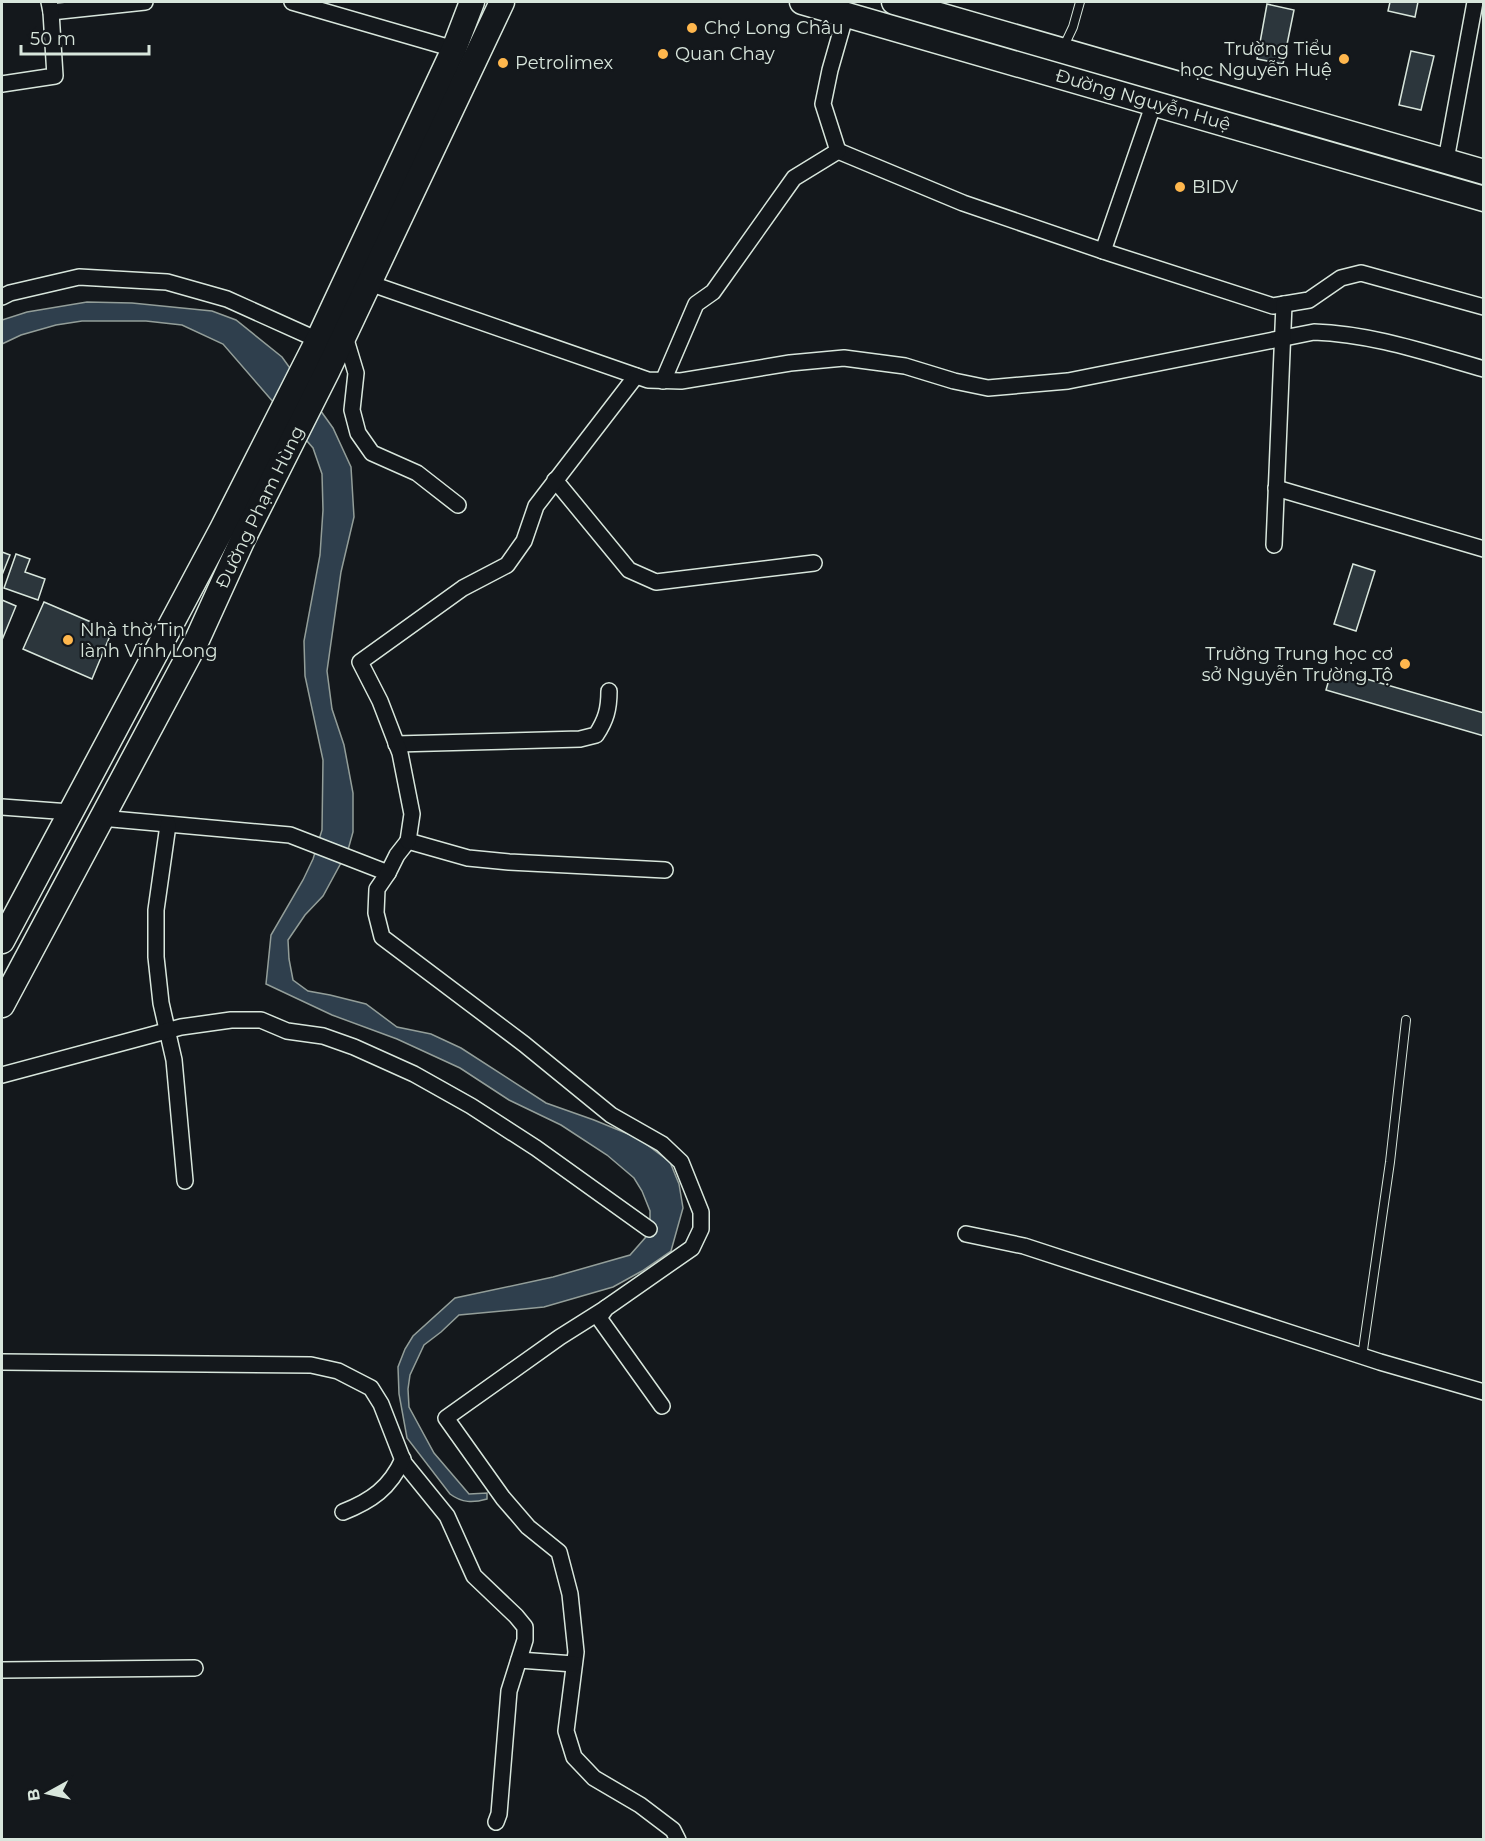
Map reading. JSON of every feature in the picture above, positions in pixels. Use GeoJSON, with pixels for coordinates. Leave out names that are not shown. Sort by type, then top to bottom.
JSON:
{"type":"FeatureCollection","features":[{"type":"Feature","properties":{"kind":"main road","name":"Đường Phạm Hùng"},"geometry":{"type":"LineString","coordinates":[[2,1005],[196,640],[232,534],[318,340],[454,49],[472,2]]}},
{"type":"Feature","properties":{"kind":"main road","name":"Đường Phạm Hùng"},"geometry":{"type":"LineString","coordinates":[[2,941],[70,812],[327,372],[502,2]]}},
{"type":"Feature","properties":{"kind":"main road","name":"Đường Nguyễn Huệ"},"geometry":{"type":"LineString","coordinates":[[802,2],[1484,200]]}},
{"type":"Feature","properties":{"kind":"main road","name":"Đường Nguyễn Huệ"},"geometry":{"type":"LineString","coordinates":[[894,2],[1484,172]]}},
{"type":"Feature","properties":{"kind":"main road"},"geometry":{"type":"LineString","coordinates":[[1438,186],[1446,160]]}},
{"type":"Feature","properties":{"kind":"street"},"geometry":{"type":"LineString","coordinates":[[2,84],[55,76],[50,7],[144,2]]}},
{"type":"Feature","properties":{"kind":"street"},"geometry":{"type":"LineString","coordinates":[[292,2],[454,49]]}},
{"type":"Feature","properties":{"kind":"street"},"geometry":{"type":"LineString","coordinates":[[1446,160],[1475,2]]}},
{"type":"Feature","properties":{"kind":"street"},"geometry":{"type":"LineString","coordinates":[[846,14],[823,104],[838,151],[963,203],[1273,306],[1309,300],[1341,278],[1361,273],[1484,307]]}},
{"type":"Feature","properties":{"kind":"street"},"geometry":{"type":"LineString","coordinates":[[1103,251],[1154,103]]}},
{"type":"Feature","properties":{"kind":"street"},"geometry":{"type":"LineString","coordinates":[[663,381],[696,304],[713,292],[794,178],[838,151]]}},
{"type":"Feature","properties":{"kind":"street"},"geometry":{"type":"LineString","coordinates":[[2,297],[10,293],[79,277],[167,282],[227,299],[318,340]]}},
{"type":"Feature","properties":{"kind":"street"},"geometry":{"type":"LineString","coordinates":[[369,283],[648,380],[681,381],[790,363],[844,358],[905,366],[954,381],[988,388],[1068,381],[1314,332],[1346,333],[1389,342],[1484,369]]}},
{"type":"Feature","properties":{"kind":"street"},"geometry":{"type":"LineString","coordinates":[[1274,545],[1284,304]]}},
{"type":"Feature","properties":{"kind":"street"},"geometry":{"type":"LineString","coordinates":[[344,333],[356,373],[352,410],[358,433],[372,453],[417,473],[458,505]]}},
{"type":"Feature","properties":{"kind":"street"},"geometry":{"type":"LineString","coordinates":[[636,376],[536,506],[524,541],[507,565],[463,588],[360,663],[380,700],[400,753],[412,814],[408,841],[377,890],[376,913],[382,937],[524,1044],[611,1115],[662,1144],[681,1162],[701,1212],[701,1229],[692,1248],[560,1337],[446,1418],[503,1498],[528,1527],[559,1552],[570,1594],[576,1652],[566,1731],[574,1757],[594,1778],[640,1804],[673,1830],[678,1839]]}},
{"type":"Feature","properties":{"kind":"street"},"geometry":{"type":"LineString","coordinates":[[555,480],[629,570],[656,582],[814,563]]}},
{"type":"Feature","properties":{"kind":"street"},"geometry":{"type":"LineString","coordinates":[[1276,488],[1484,549]]}},
{"type":"Feature","properties":{"kind":"street"},"geometry":{"type":"LineString","coordinates":[[396,744],[580,739],[596,735],[604,723],[609,708],[609,691]]}},
{"type":"Feature","properties":{"kind":"street"},"geometry":{"type":"LineString","coordinates":[[2,807],[70,812]]}},
{"type":"Feature","properties":{"kind":"street"},"geometry":{"type":"LineString","coordinates":[[101,818],[290,836],[388,873]]}},
{"type":"Feature","properties":{"kind":"street"},"geometry":{"type":"LineString","coordinates":[[168,825],[156,910],[156,945],[161,1003],[174,1060],[185,1180]]}},
{"type":"Feature","properties":{"kind":"street"},"geometry":{"type":"LineString","coordinates":[[408,841],[468,858],[665,870]]}},
{"type":"Feature","properties":{"kind":"street"},"geometry":{"type":"LineString","coordinates":[[2,1075],[167,1031],[231,1020],[261,1020],[286,1030],[323,1036],[414,1074],[471,1106],[536,1148],[649,1228]]}},
{"type":"Feature","properties":{"kind":"street"},"geometry":{"type":"LineString","coordinates":[[966,1234],[1024,1246],[1362,1357],[1484,1392]]}},
{"type":"Feature","properties":{"kind":"street"},"geometry":{"type":"LineString","coordinates":[[606,1308],[600,1318],[603,1326],[662,1406]]}},
{"type":"Feature","properties":{"kind":"street"},"geometry":{"type":"LineString","coordinates":[[2,1362],[311,1365],[338,1371],[371,1388],[381,1404],[403,1459],[447,1516],[474,1576],[525,1627],[525,1640],[509,1691],[499,1814],[496,1822]]}},
{"type":"Feature","properties":{"kind":"street"},"geometry":{"type":"LineString","coordinates":[[343,1512],[377,1495],[398,1470],[403,1459]]}},
{"type":"Feature","properties":{"kind":"street"},"geometry":{"type":"LineString","coordinates":[[519,1660],[574,1664]]}},
{"type":"Feature","properties":{"kind":"street"},"geometry":{"type":"LineString","coordinates":[[2,1670],[195,1668]]}},
{"type":"Feature","properties":{"kind":"lane"},"geometry":{"type":"LineString","coordinates":[[1062,50],[1073,27],[1080,2]]}},
{"type":"Feature","properties":{"kind":"lane"},"geometry":{"type":"LineString","coordinates":[[1362,1357],[1390,1162],[1406,1020]]}},
{"type":"Feature","properties":{"kind":"water"},"geometry":{"type":"Polygon","coordinates":[[[87,302],[132,303],[212,311],[236,320],[282,357],[333,428],[351,467],[354,517],[341,572],[327,671],[332,709],[344,745],[353,793],[353,832],[348,850],[323,896],[305,915],[288,940],[293,980],[308,991],[366,1004],[397,1027],[431,1034],[461,1048],[546,1103],[638,1138],[670,1162],[679,1184],[683,1208],[671,1251],[642,1271],[613,1287],[544,1307],[459,1315],[424,1345],[410,1375],[409,1407],[434,1453],[469,1494],[487,1493],[487,1499],[468,1501],[450,1494],[407,1438],[399,1394],[398,1367],[405,1349],[413,1336],[455,1298],[553,1277],[630,1255],[645,1238],[650,1228],[650,1211],[634,1178],[607,1155],[561,1125],[509,1100],[460,1068],[397,1039],[332,1015],[266,984],[271,935],[303,880],[313,859],[322,830],[323,760],[305,676],[304,641],[320,555],[323,510],[322,474],[313,448],[223,344],[182,325],[146,321],[82,321],[56,325],[21,335],[2,344],[2,320],[27,312],[87,302]]]}},
{"type":"Feature","properties":{"kind":"building"},"geometry":{"type":"Polygon","coordinates":[[[1390,2],[1418,2],[1415,17],[1388,11],[1390,2]]]}},
{"type":"Feature","properties":{"kind":"building"},"geometry":{"type":"Polygon","coordinates":[[[1267,4],[1294,10],[1283,64],[1257,59],[1267,4]]]}},
{"type":"Feature","properties":{"kind":"building"},"geometry":{"type":"Polygon","coordinates":[[[1411,51],[1434,56],[1421,110],[1399,105],[1411,51]]]}},
{"type":"Feature","properties":{"kind":"building"},"geometry":{"type":"Polygon","coordinates":[[[2,552],[10,555],[2,575],[2,552]]]}},
{"type":"Feature","properties":{"kind":"building"},"geometry":{"type":"Polygon","coordinates":[[[16,554],[30,559],[25,572],[45,579],[38,600],[4,588],[16,554]]]}},
{"type":"Feature","properties":{"kind":"building"},"geometry":{"type":"Polygon","coordinates":[[[1353,564],[1375,571],[1356,631],[1334,624],[1353,564]]]}},
{"type":"Feature","properties":{"kind":"building"},"geometry":{"type":"Polygon","coordinates":[[[2,600],[16,606],[2,640],[2,600]]]}},
{"type":"Feature","properties":{"kind":"building","name":"Nhà thờ Tin lành Vĩnh Long"},"geometry":{"type":"Polygon","coordinates":[[[44,602],[112,631],[92,679],[23,649],[44,602]]]}},
{"type":"Feature","properties":{"kind":"building"},"geometry":{"type":"Polygon","coordinates":[[[1332,669],[1484,713],[1484,736],[1326,690],[1332,669]]]}},
{"type":"Feature","properties":{"kind":"place","name":"Chợ Long Châu"},"geometry":{"type":"Point","coordinates":[692,28]}},
{"type":"Feature","properties":{"kind":"place","name":"Quan Chay"},"geometry":{"type":"Point","coordinates":[663,54]}},
{"type":"Feature","properties":{"kind":"place","name":"Trường Tiểu học Nguyễn Huệ"},"geometry":{"type":"Point","coordinates":[1344,59]}},
{"type":"Feature","properties":{"kind":"place","name":"Petrolimex"},"geometry":{"type":"Point","coordinates":[503,63]}},
{"type":"Feature","properties":{"kind":"place","name":"BIDV"},"geometry":{"type":"Point","coordinates":[1180,187]}},
{"type":"Feature","properties":{"kind":"place","name":"Nhà thờ Tin lành Vĩnh Long"},"geometry":{"type":"Point","coordinates":[68,640]}},
{"type":"Feature","properties":{"kind":"place","name":"Trường Trung học cơ sở Nguyễn Trường Tộ"},"geometry":{"type":"Point","coordinates":[1405,664]}}]}
